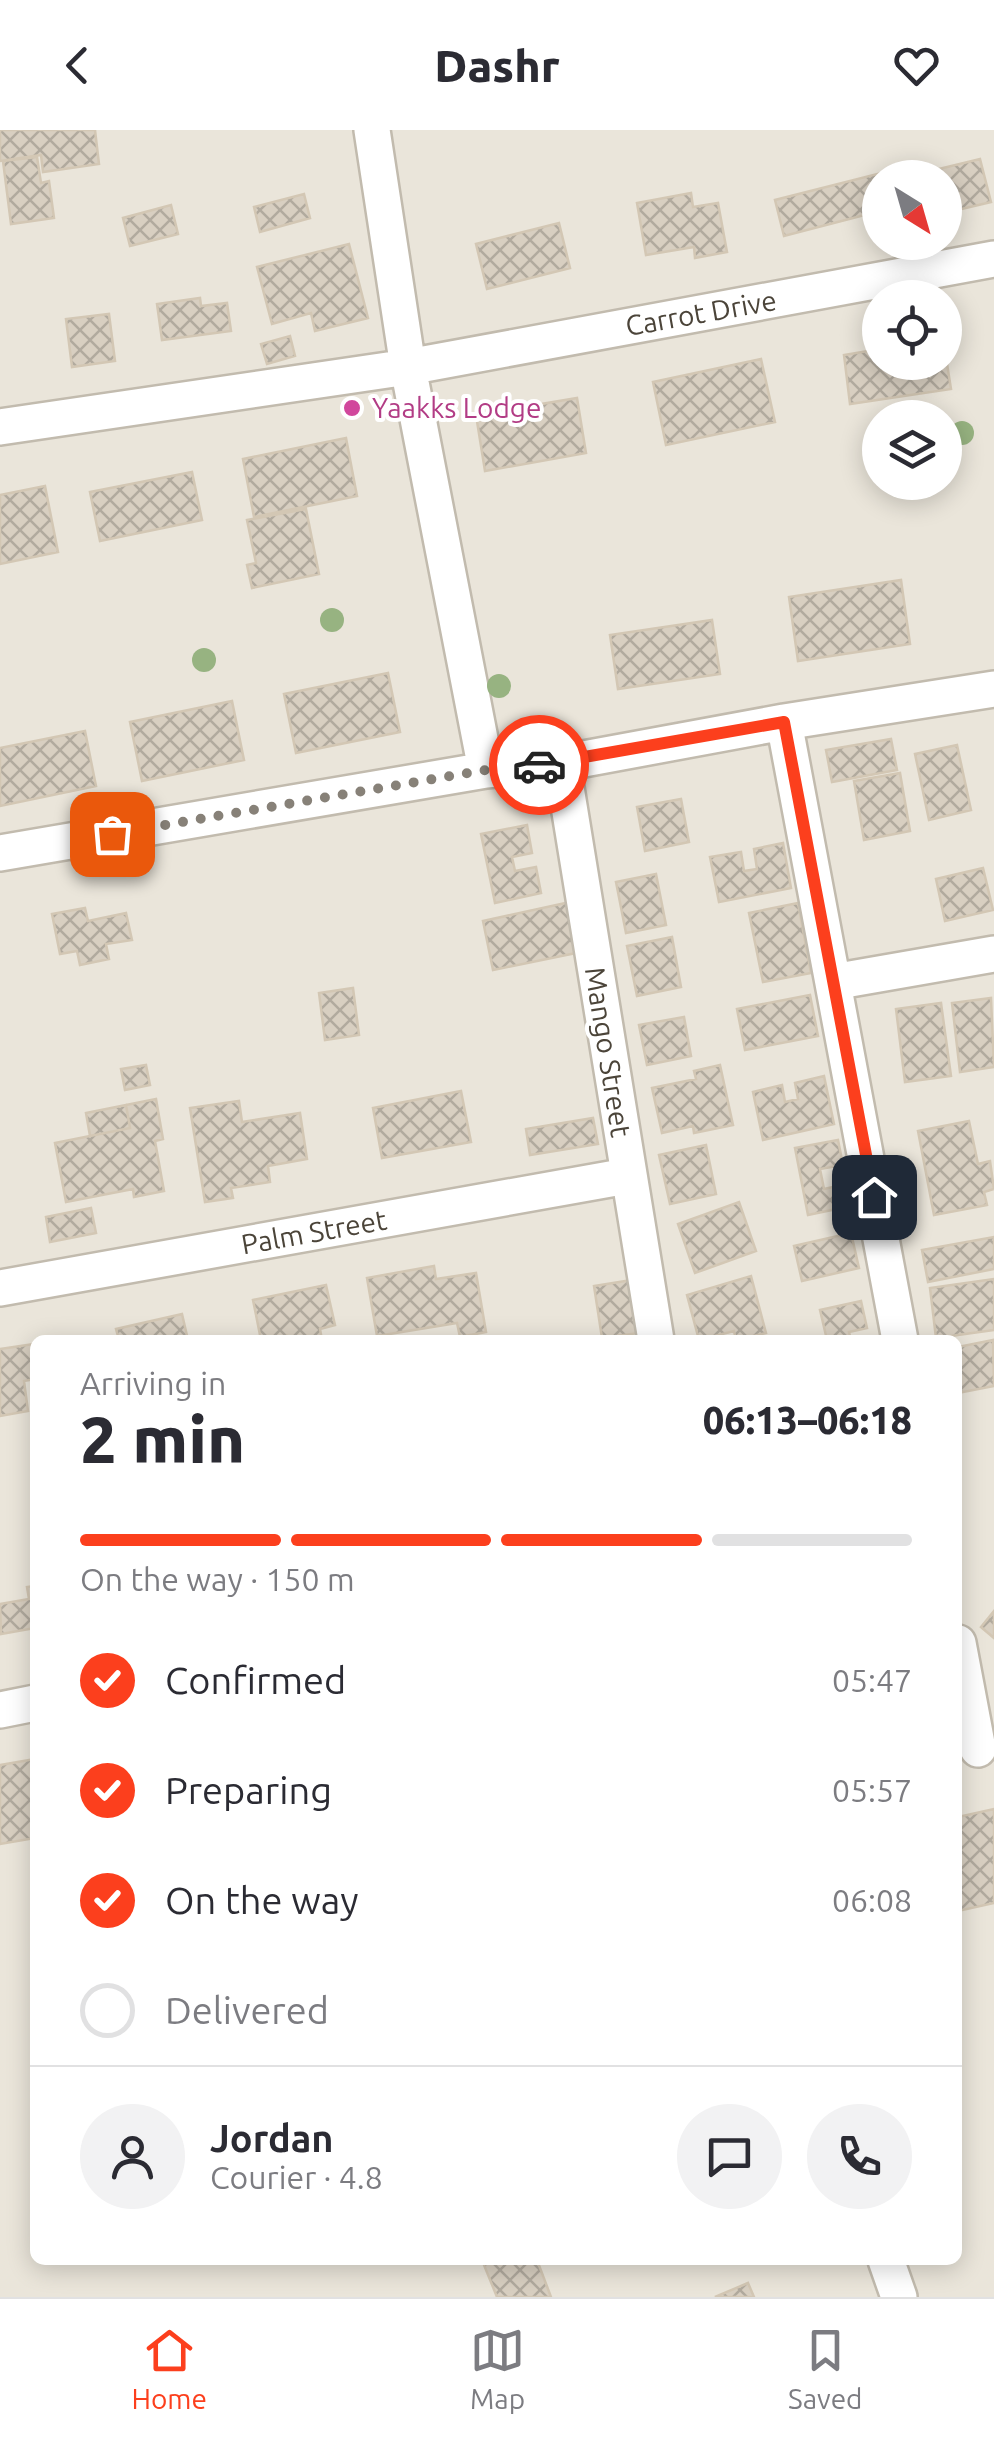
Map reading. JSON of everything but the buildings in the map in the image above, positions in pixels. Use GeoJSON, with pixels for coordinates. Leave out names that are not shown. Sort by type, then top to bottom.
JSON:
{"type":"FeatureCollection","features":[{"type":"Feature","properties":{"kind":"street"},"geometry":{"type":"LineString","coordinates":[[372,130],[408,367],[486,770]]}},
{"type":"Feature","properties":{"kind":"street","name":"Carrot Drive"},"geometry":{"type":"LineString","coordinates":[[0,427],[408,367],[994,259]]}},
{"type":"Feature","properties":{"kind":"street"},"geometry":{"type":"LineString","coordinates":[[0,853],[994,689]]}},
{"type":"Feature","properties":{"kind":"street"},"geometry":{"type":"LineString","coordinates":[[784,722],[899,1335]]}},
{"type":"Feature","properties":{"kind":"street","name":"Mango Street"},"geometry":{"type":"LineString","coordinates":[[562,763],[655,1335]]}},
{"type":"Feature","properties":{"kind":"street"},"geometry":{"type":"LineString","coordinates":[[833,982],[994,954]]}},
{"type":"Feature","properties":{"kind":"street","name":"Palm Street"},"geometry":{"type":"LineString","coordinates":[[0,1288],[628,1176]]}},
{"type":"Feature","properties":{"kind":"street"},"geometry":{"type":"LineString","coordinates":[[962,1667],[976,1749]]}},
{"type":"Feature","properties":{"kind":"street"},"geometry":{"type":"LineString","coordinates":[[0,1710],[30,1704]]}},
{"type":"Feature","properties":{"kind":"street"},"geometry":{"type":"LineString","coordinates":[[888,2265],[900,2297]]}},
{"type":"Feature","properties":{"kind":"shaded area"},"geometry":{"type":"Polygon","coordinates":[[[0,130],[994,130],[994,2297],[0,2297],[0,130]]]}},
{"type":"Feature","properties":{"kind":"way so far"},"geometry":{"type":"LineString","coordinates":[[112,834],[486,770],[539,765]]}},
{"type":"Feature","properties":{"kind":"place","name":"Yaakks Lodge"},"geometry":{"type":"Point","coordinates":[352,408]}},
{"type":"Feature","properties":{"kind":"route"},"geometry":{"type":"LineString","coordinates":[[539,765],[784,722],[874,1197]]}}]}
